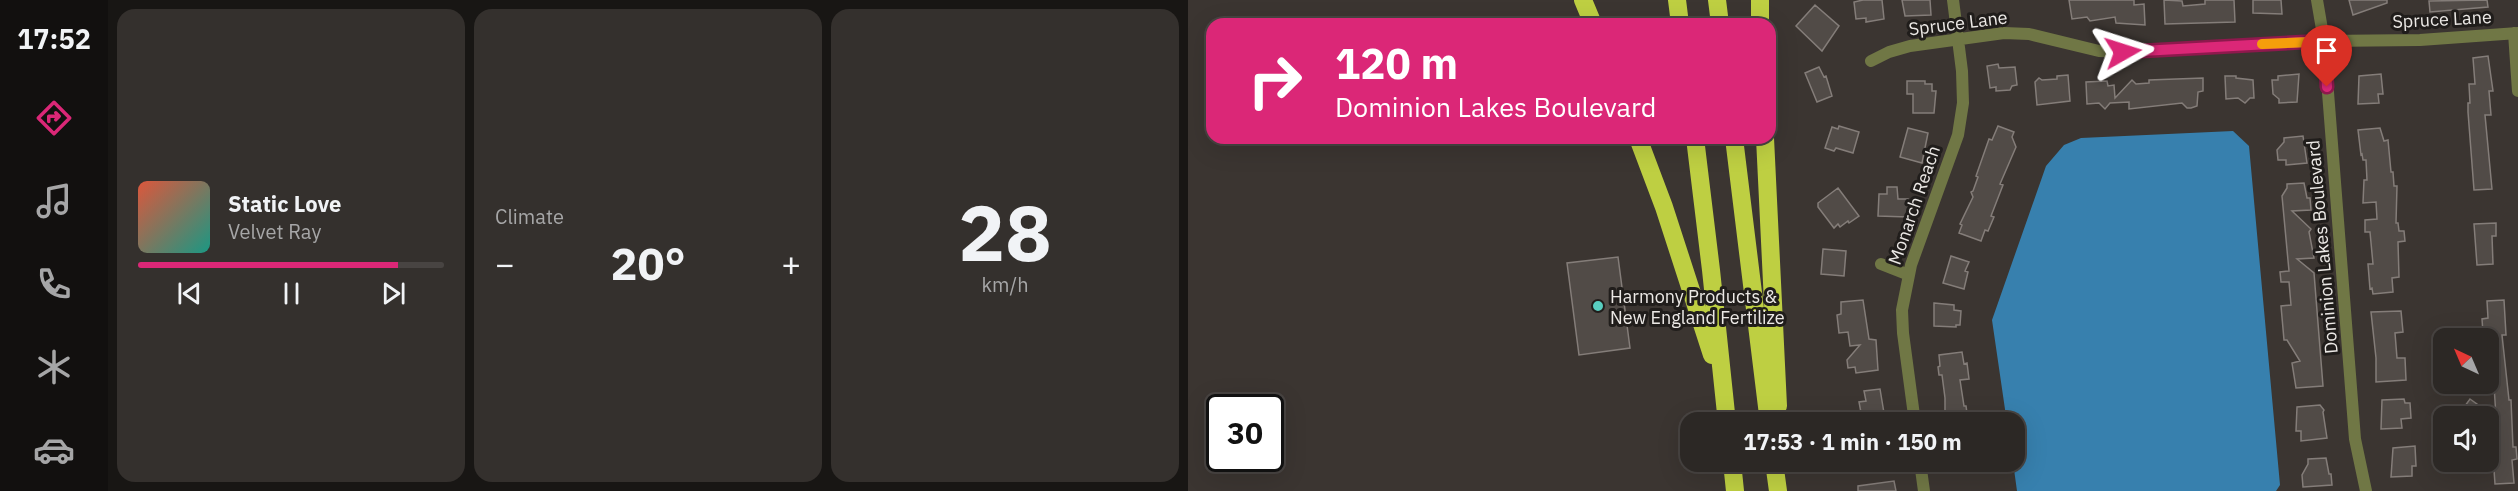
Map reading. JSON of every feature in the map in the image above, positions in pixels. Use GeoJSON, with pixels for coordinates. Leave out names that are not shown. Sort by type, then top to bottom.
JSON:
{"type":"FeatureCollection","features":[{"type":"Feature","properties":{"kind":"highway"},"geometry":{"type":"LineString","coordinates":[[1583,0],[1590,18]]}},
{"type":"Feature","properties":{"kind":"highway"},"geometry":{"type":"LineString","coordinates":[[1677,0],[1679,18]]}},
{"type":"Feature","properties":{"kind":"highway"},"geometry":{"type":"LineString","coordinates":[[1717,0],[1719,18]]}},
{"type":"Feature","properties":{"kind":"highway"},"geometry":{"type":"LineString","coordinates":[[1760,0],[1760,18]]}},
{"type":"Feature","properties":{"kind":"highway"},"geometry":{"type":"LineString","coordinates":[[1640,144],[1664,207],[1723,395]]}},
{"type":"Feature","properties":{"kind":"highway"},"geometry":{"type":"LineString","coordinates":[[1696,144],[1725,412]]}},
{"type":"Feature","properties":{"kind":"highway"},"geometry":{"type":"LineString","coordinates":[[1735,144],[1768,412]]}},
{"type":"Feature","properties":{"kind":"highway"},"geometry":{"type":"LineString","coordinates":[[1765,144],[1778,412]]}},
{"type":"Feature","properties":{"kind":"highway"},"geometry":{"type":"LineString","coordinates":[[1733,472],[1735,491]]}},
{"type":"Feature","properties":{"kind":"highway"},"geometry":{"type":"LineString","coordinates":[[1776,472],[1780,491]]}},
{"type":"Feature","properties":{"kind":"highway"},"geometry":{"type":"LineString","coordinates":[[1780,472],[1780,491]]}},
{"type":"Feature","properties":{"kind":"street","name":"Monarch Reach"},"geometry":{"type":"LineString","coordinates":[[1914,412],[1902,310],[1909,275],[1958,135],[1963,103],[1962,71],[1953,0]]}},
{"type":"Feature","properties":{"kind":"street","name":"Dominion Lakes Boulevard"},"geometry":{"type":"LineString","coordinates":[[2317,0],[2324,41],[2355,439],[2366,491]]}},
{"type":"Feature","properties":{"kind":"street","name":"Spruce Lane"},"geometry":{"type":"LineString","coordinates":[[1871,61],[1889,52],[1910,46],[1981,35],[2020,34],[2052,39],[2075,47],[2123,52],[2324,41],[2420,40],[2516,33]]}},
{"type":"Feature","properties":{"kind":"street"},"geometry":{"type":"LineString","coordinates":[[2516,33],[2518,91]]}},
{"type":"Feature","properties":{"kind":"street"},"geometry":{"type":"LineString","coordinates":[[1881,264],[1909,275]]}},
{"type":"Feature","properties":{"kind":"street"},"geometry":{"type":"LineString","coordinates":[[1921,472],[1924,491]]}},
{"type":"Feature","properties":{"kind":"water"},"geometry":{"type":"Polygon","coordinates":[[[2233,131],[2249,146],[2280,485],[2276,491],[2017,491],[2014,472],[2025,472],[2025,412],[2005,412],[1992,320],[2046,166],[2064,145],[2081,138],[2233,131]]]}},
{"type":"Feature","properties":{"kind":"building"},"geometry":{"type":"Polygon","coordinates":[[[1882,0],[1884,19],[1866,22],[1866,18],[1856,19],[1854,2],[1882,0]]]}},
{"type":"Feature","properties":{"kind":"building"},"geometry":{"type":"Polygon","coordinates":[[[1902,0],[1930,0],[1931,15],[1905,16],[1902,0]]]}},
{"type":"Feature","properties":{"kind":"building"},"geometry":{"type":"Polygon","coordinates":[[[2069,0],[2134,0],[2134,5],[2144,4],[2145,25],[2116,23],[2115,17],[2090,21],[2087,17],[2072,19],[2069,0]]]}},
{"type":"Feature","properties":{"kind":"building"},"geometry":{"type":"Polygon","coordinates":[[[2164,0],[2182,1],[2183,6],[2205,4],[2205,0],[2234,0],[2235,22],[2165,24],[2164,0]]]}},
{"type":"Feature","properties":{"kind":"building"},"geometry":{"type":"Polygon","coordinates":[[[2253,0],[2281,0],[2282,14],[2253,13],[2253,0]]]}},
{"type":"Feature","properties":{"kind":"building"},"geometry":{"type":"Polygon","coordinates":[[[2349,0],[2387,0],[2387,3],[2353,15],[2349,0]]]}},
{"type":"Feature","properties":{"kind":"building"},"geometry":{"type":"Polygon","coordinates":[[[2487,0],[2488,7],[2430,12],[2429,1],[2487,0]]]}},
{"type":"Feature","properties":{"kind":"building"},"geometry":{"type":"Polygon","coordinates":[[[1815,5],[1839,26],[1822,51],[1796,26],[1815,5]]]}},
{"type":"Feature","properties":{"kind":"building"},"geometry":{"type":"Polygon","coordinates":[[[2488,56],[2493,91],[2489,91],[2491,115],[2485,115],[2492,189],[2474,190],[2468,112],[2469,84],[2475,84],[2473,58],[2488,56]]]}},
{"type":"Feature","properties":{"kind":"building"},"geometry":{"type":"Polygon","coordinates":[[[1998,64],[1999,68],[2015,67],[2017,85],[2012,86],[2010,90],[1996,91],[1996,87],[1990,88],[1987,66],[1998,64]]]}},
{"type":"Feature","properties":{"kind":"building"},"geometry":{"type":"Polygon","coordinates":[[[1819,67],[1824,77],[1826,76],[1832,96],[1817,102],[1805,73],[1819,67]]]}},
{"type":"Feature","properties":{"kind":"building"},"geometry":{"type":"Polygon","coordinates":[[[2299,74],[2297,102],[2279,103],[2279,99],[2273,94],[2272,80],[2278,80],[2278,76],[2299,74]]]}},
{"type":"Feature","properties":{"kind":"building"},"geometry":{"type":"Polygon","coordinates":[[[2381,74],[2383,94],[2378,94],[2379,103],[2358,104],[2359,76],[2381,74]]]}},
{"type":"Feature","properties":{"kind":"building"},"geometry":{"type":"Polygon","coordinates":[[[2068,75],[2070,101],[2037,105],[2035,82],[2039,78],[2042,80],[2057,79],[2057,76],[2068,75]]]}},
{"type":"Feature","properties":{"kind":"building"},"geometry":{"type":"Polygon","coordinates":[[[2225,76],[2253,80],[2254,98],[2250,98],[2245,103],[2238,98],[2226,99],[2225,76]]]}},
{"type":"Feature","properties":{"kind":"building"},"geometry":{"type":"Polygon","coordinates":[[[2203,78],[2203,91],[2198,92],[2197,106],[2191,108],[2187,108],[2182,103],[2129,109],[2129,102],[2110,103],[2105,109],[2099,103],[2087,104],[2086,82],[2107,81],[2108,86],[2114,85],[2115,98],[2132,80],[2136,84],[2149,83],[2149,80],[2203,78]]]}},
{"type":"Feature","properties":{"kind":"building"},"geometry":{"type":"Polygon","coordinates":[[[1907,81],[1925,81],[1925,84],[1932,84],[1932,91],[1936,91],[1934,113],[1913,113],[1913,94],[1907,94],[1907,81]]]}},
{"type":"Feature","properties":{"kind":"building"},"geometry":{"type":"Polygon","coordinates":[[[1839,126],[1859,132],[1853,153],[1836,148],[1834,151],[1825,148],[1832,127],[1838,129],[1839,126]]]}},
{"type":"Feature","properties":{"kind":"building"},"geometry":{"type":"Polygon","coordinates":[[[1998,126],[2014,132],[2012,137],[2016,147],[2000,184],[2003,185],[1991,216],[1994,217],[1981,241],[1959,233],[1962,225],[1960,224],[1973,197],[1971,192],[1978,177],[1976,176],[1989,139],[1992,140],[1998,126]]]}},
{"type":"Feature","properties":{"kind":"building"},"geometry":{"type":"Polygon","coordinates":[[[1908,128],[1928,133],[1922,163],[1900,157],[1908,128]]]}},
{"type":"Feature","properties":{"kind":"building"},"geometry":{"type":"Polygon","coordinates":[[[2380,128],[2384,141],[2388,140],[2391,172],[2393,172],[2394,186],[2397,186],[2396,223],[2398,223],[2399,231],[2404,231],[2405,241],[2398,242],[2399,277],[2392,278],[2393,292],[2373,294],[2372,288],[2370,289],[2368,264],[2373,264],[2370,232],[2365,232],[2365,220],[2377,219],[2376,202],[2363,203],[2364,180],[2367,180],[2366,160],[2363,160],[2361,155],[2358,130],[2380,128]]]}},
{"type":"Feature","properties":{"kind":"building"},"geometry":{"type":"Polygon","coordinates":[[[2303,136],[2307,163],[2286,165],[2286,160],[2278,160],[2277,150],[2284,142],[2284,138],[2303,136]]]}},
{"type":"Feature","properties":{"kind":"building"},"geometry":{"type":"Polygon","coordinates":[[[2304,183],[2307,198],[2310,198],[2311,210],[2292,211],[2311,229],[2309,232],[2314,258],[2297,259],[2314,273],[2323,386],[2296,388],[2292,363],[2300,361],[2287,340],[2284,340],[2281,306],[2291,305],[2289,282],[2281,282],[2280,272],[2289,271],[2282,196],[2287,184],[2304,183]]]}},
{"type":"Feature","properties":{"kind":"building"},"geometry":{"type":"Polygon","coordinates":[[[1887,187],[1897,187],[1898,199],[1908,199],[1908,217],[1878,216],[1879,194],[1887,194],[1887,187]]]}},
{"type":"Feature","properties":{"kind":"building"},"geometry":{"type":"Polygon","coordinates":[[[1838,188],[1859,216],[1849,223],[1848,221],[1840,227],[1838,224],[1834,228],[1818,207],[1818,203],[1838,188]]]}},
{"type":"Feature","properties":{"kind":"building"},"geometry":{"type":"Polygon","coordinates":[[[2496,223],[2496,236],[2492,236],[2493,264],[2477,265],[2474,224],[2496,223]]]}},
{"type":"Feature","properties":{"kind":"building"},"geometry":{"type":"Polygon","coordinates":[[[1823,249],[1846,251],[1844,276],[1821,274],[1823,249]]]}},
{"type":"Feature","properties":{"kind":"building"},"geometry":{"type":"Polygon","coordinates":[[[1951,256],[1969,262],[1965,271],[1968,272],[1964,289],[1943,283],[1951,256]]]}},
{"type":"Feature","properties":{"kind":"building","name":"Harmony Products & New England Fertilize"},"geometry":{"type":"Polygon","coordinates":[[[1618,257],[1630,348],[1579,355],[1567,263],[1618,257]]]}},
{"type":"Feature","properties":{"kind":"building"},"geometry":{"type":"Polygon","coordinates":[[[1863,300],[1869,339],[1876,340],[1878,370],[1856,373],[1855,367],[1848,368],[1847,360],[1860,345],[1850,346],[1848,332],[1839,333],[1837,315],[1841,314],[1841,302],[1863,300]]]}},
{"type":"Feature","properties":{"kind":"building"},"geometry":{"type":"Polygon","coordinates":[[[2504,300],[2506,335],[2502,335],[2509,400],[2511,400],[2513,447],[2516,447],[2517,459],[2512,460],[2514,483],[2495,484],[2494,472],[2499,472],[2499,406],[2495,406],[2495,394],[2499,394],[2499,328],[2483,328],[2482,319],[2488,318],[2487,301],[2504,300]]]}},
{"type":"Feature","properties":{"kind":"building"},"geometry":{"type":"Polygon","coordinates":[[[1934,303],[1954,305],[1954,310],[1961,311],[1960,325],[1956,327],[1934,326],[1934,303]]]}},
{"type":"Feature","properties":{"kind":"building"},"geometry":{"type":"Polygon","coordinates":[[[2401,311],[2403,332],[2395,333],[2397,358],[2405,358],[2406,380],[2376,382],[2371,312],[2401,311]]]}},
{"type":"Feature","properties":{"kind":"building"},"geometry":{"type":"Polygon","coordinates":[[[1962,352],[1964,364],[1967,363],[1969,379],[1960,380],[1967,412],[1945,412],[1942,375],[1939,375],[1938,367],[1940,366],[1939,355],[1962,352]]]}},
{"type":"Feature","properties":{"kind":"building"},"geometry":{"type":"Polygon","coordinates":[[[1880,389],[1884,412],[1861,412],[1859,402],[1866,401],[1864,391],[1880,389]]]}},
{"type":"Feature","properties":{"kind":"building"},"geometry":{"type":"Polygon","coordinates":[[[2404,399],[2405,403],[2410,403],[2411,418],[2401,419],[2402,428],[2381,429],[2382,400],[2404,399]]]}},
{"type":"Feature","properties":{"kind":"building"},"geometry":{"type":"Polygon","coordinates":[[[2470,399],[2480,406],[2465,406],[2470,399]]]}},
{"type":"Feature","properties":{"kind":"building"},"geometry":{"type":"Polygon","coordinates":[[[2320,405],[2324,410],[2327,438],[2301,441],[2301,431],[2296,431],[2297,407],[2320,405]]]}},
{"type":"Feature","properties":{"kind":"building"},"geometry":{"type":"Polygon","coordinates":[[[2415,446],[2416,466],[2412,466],[2412,476],[2391,477],[2393,448],[2415,446]]]}},
{"type":"Feature","properties":{"kind":"building"},"geometry":{"type":"Polygon","coordinates":[[[2326,458],[2332,485],[2303,487],[2302,475],[2308,459],[2326,458]]]}},
{"type":"Feature","properties":{"kind":"building"},"geometry":{"type":"Polygon","coordinates":[[[1894,481],[1896,491],[1858,491],[1858,486],[1894,481]]]}},
{"type":"Feature","properties":{"kind":"slow traffic"},"geometry":{"type":"LineString","coordinates":[[2262,44],[2311,42]]}},
{"type":"Feature","properties":{"kind":"place","name":"Harmony Products & New England Fertilize"},"geometry":{"type":"Point","coordinates":[1598,306]}},
{"type":"Feature","properties":{"kind":"route"},"geometry":{"type":"LineString","coordinates":[[2123,52],[2324,41],[2327,87]]}}]}
